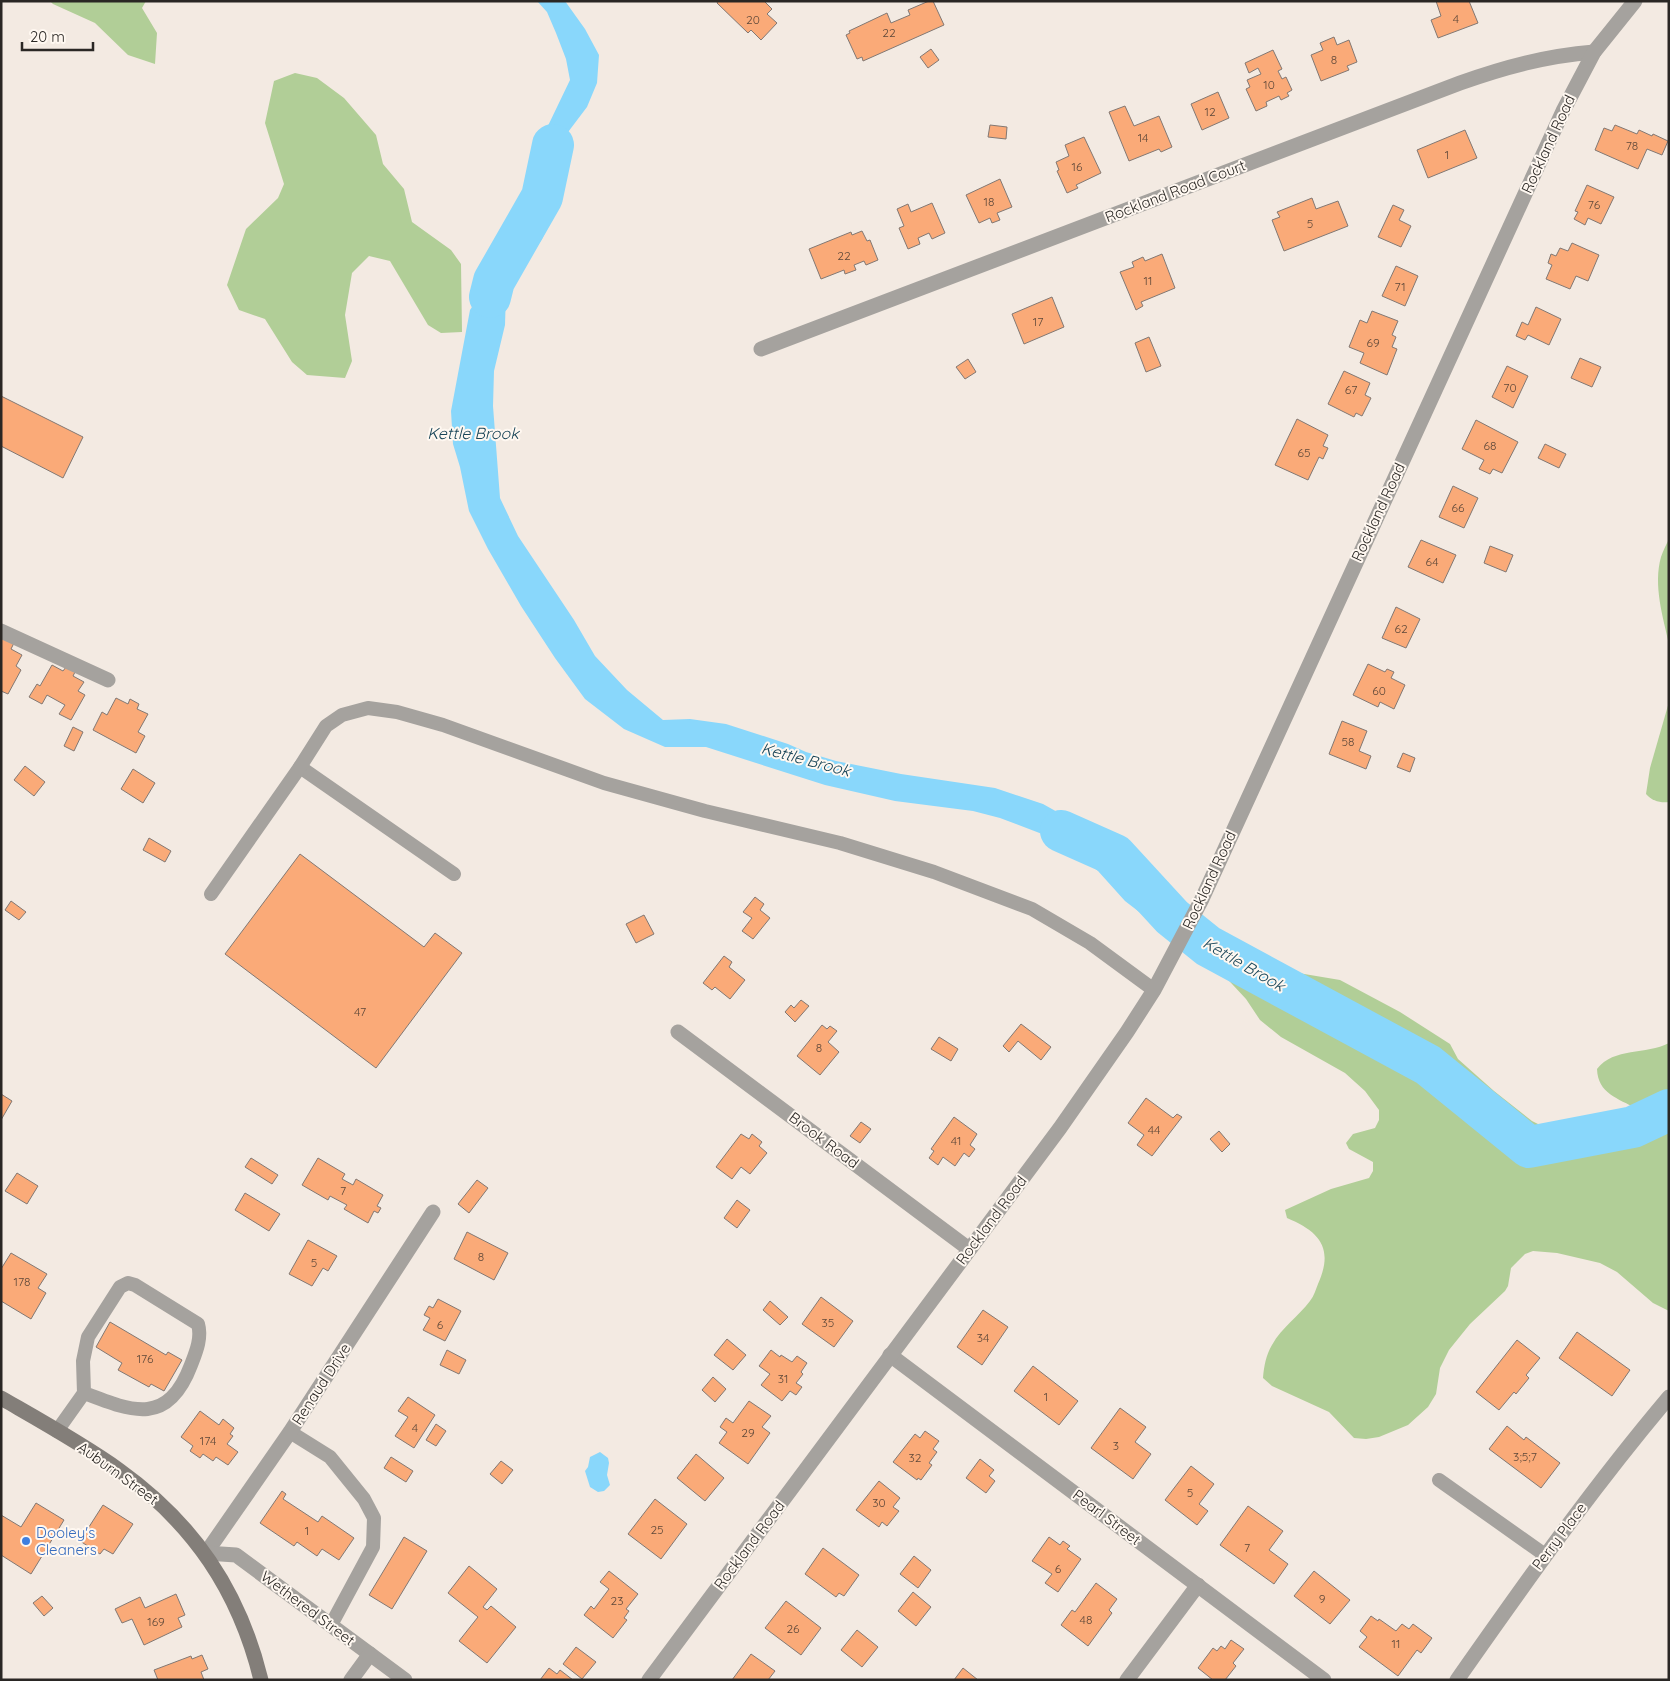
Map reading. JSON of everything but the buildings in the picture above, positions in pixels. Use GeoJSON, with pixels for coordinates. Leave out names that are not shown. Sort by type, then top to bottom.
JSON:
{"type":"FeatureCollection","features":[{"type":"Feature","properties":{"kind":"main road","name":"Auburn Street"},"geometry":{"type":"LineString","coordinates":[[1,1398],[97,1455],[139,1485],[162,1505],[206,1553],[222,1580],[238,1610],[250,1642],[260,1680]]}},
{"type":"Feature","properties":{"kind":"street","name":"Rockland Road"},"geometry":{"type":"LineString","coordinates":[[649,1680],[1060,1128],[1154,990],[1190,923],[1563,111],[1594,52],[1635,1]]}},
{"type":"Feature","properties":{"kind":"street","name":"Rockland Road Court"},"geometry":{"type":"LineString","coordinates":[[761,349],[1460,83],[1534,60],[1564,54],[1594,52]]}},
{"type":"Feature","properties":{"kind":"street"},"geometry":{"type":"LineString","coordinates":[[1,631],[108,680]]}},
{"type":"Feature","properties":{"kind":"street","name":"Brook Road"},"geometry":{"type":"LineString","coordinates":[[678,1032],[970,1249]]}},
{"type":"Feature","properties":{"kind":"street","name":"Renaud Drive"},"geometry":{"type":"LineString","coordinates":[[206,1553],[290,1432],[434,1212]]}},
{"type":"Feature","properties":{"kind":"street","name":"Pearl Street"},"geometry":{"type":"LineString","coordinates":[[890,1355],[1324,1680]]}},
{"type":"Feature","properties":{"kind":"street","name":"Perry Place"},"geometry":{"type":"LineString","coordinates":[[1457,1680],[1600,1480],[1669,1397]]}},
{"type":"Feature","properties":{"kind":"street","name":"Wethered Street"},"geometry":{"type":"LineString","coordinates":[[206,1553],[236,1555],[404,1680]]}},
{"type":"Feature","properties":{"kind":"street"},"geometry":{"type":"LineString","coordinates":[[1127,1680],[1198,1585]]}},
{"type":"Feature","properties":{"kind":"street"},"geometry":{"type":"LineString","coordinates":[[351,1680],[370,1654]]}},
{"type":"Feature","properties":{"kind":"lane"},"geometry":{"type":"LineString","coordinates":[[211,894],[300,767],[326,726],[342,715],[368,708],[397,712],[444,726],[604,783],[705,811],[840,843],[934,872],[1032,910],[1090,943],[1154,990]]}},
{"type":"Feature","properties":{"kind":"lane"},"geometry":{"type":"LineString","coordinates":[[300,767],[454,874]]}},
{"type":"Feature","properties":{"kind":"lane"},"geometry":{"type":"LineString","coordinates":[[57,1431],[84,1393],[83,1361],[88,1337],[120,1287],[128,1283],[135,1285],[198,1324],[200,1330],[199,1343],[187,1375],[177,1392],[161,1406],[151,1410],[130,1409],[84,1393]]}},
{"type":"Feature","properties":{"kind":"lane"},"geometry":{"type":"LineString","coordinates":[[290,1432],[330,1457],[364,1499],[374,1518],[373,1547],[331,1625]]}},
{"type":"Feature","properties":{"kind":"lane"},"geometry":{"type":"LineString","coordinates":[[1439,1480],[1545,1555]]}},
{"type":"Feature","properties":{"kind":"green space"},"geometry":{"type":"Polygon","coordinates":[[[50,1],[146,1],[142,8],[157,33],[155,64],[128,55],[95,23],[50,1]]]}},
{"type":"Feature","properties":{"kind":"green space"},"geometry":{"type":"Polygon","coordinates":[[[295,73],[317,78],[344,98],[376,135],[383,164],[404,189],[412,222],[451,250],[461,264],[462,332],[441,333],[428,325],[390,261],[369,256],[352,273],[345,315],[352,361],[345,378],[307,375],[292,362],[265,319],[239,310],[227,285],[246,229],[278,198],[284,184],[265,123],[274,81],[295,73]]]}},
{"type":"Feature","properties":{"kind":"green space"},"geometry":{"type":"Polygon","coordinates":[[[1669,539],[1669,644],[1658,590],[1658,579],[1661,557],[1669,539]]]}},
{"type":"Feature","properties":{"kind":"green space"},"geometry":{"type":"Polygon","coordinates":[[[1669,702],[1669,802],[1662,802],[1654,800],[1646,794],[1650,768],[1669,702]]]}},
{"type":"Feature","properties":{"kind":"green space"},"geometry":{"type":"Polygon","coordinates":[[[1230,949],[1247,962],[1257,966],[1340,980],[1400,1012],[1450,1044],[1458,1059],[1494,1091],[1532,1121],[1552,1131],[1598,1133],[1621,1130],[1632,1125],[1637,1119],[1637,1109],[1605,1090],[1598,1077],[1597,1069],[1612,1057],[1660,1047],[1669,1043],[1669,1311],[1653,1303],[1617,1272],[1600,1263],[1557,1253],[1533,1251],[1525,1254],[1511,1268],[1508,1286],[1505,1291],[1470,1324],[1449,1350],[1440,1368],[1436,1394],[1428,1407],[1408,1425],[1379,1437],[1354,1438],[1329,1412],[1272,1386],[1263,1378],[1268,1353],[1280,1333],[1311,1299],[1323,1271],[1325,1260],[1321,1243],[1316,1236],[1308,1229],[1287,1218],[1285,1210],[1331,1189],[1369,1178],[1373,1171],[1373,1162],[1349,1149],[1346,1143],[1353,1134],[1375,1128],[1379,1120],[1379,1110],[1365,1091],[1345,1073],[1281,1037],[1260,1020],[1246,999],[1219,970],[1230,949]]]}},
{"type":"Feature","properties":{"kind":"water","name":"Kettle Brook"},"geometry":{"type":"Polygon","coordinates":[[[537,1],[565,1],[585,29],[599,55],[597,83],[587,107],[556,148],[559,177],[552,218],[542,239],[506,292],[505,325],[494,371],[493,406],[500,498],[518,536],[574,620],[595,656],[627,690],[663,720],[690,719],[726,724],[836,761],[901,774],[995,788],[1043,804],[1068,818],[1110,850],[1165,910],[1202,936],[1230,949],[1219,970],[1201,954],[1160,928],[1125,901],[1098,871],[1063,842],[1000,818],[973,811],[895,801],[825,785],[706,747],[665,747],[624,729],[585,699],[555,658],[521,606],[488,549],[469,511],[453,444],[451,411],[470,310],[507,255],[538,214],[545,132],[570,80],[566,59],[556,33],[547,12],[537,1]]]}},
{"type":"Feature","properties":{"kind":"water"},"geometry":{"type":"Polygon","coordinates":[[[600,1452],[608,1458],[607,1475],[610,1485],[604,1491],[598,1492],[590,1487],[585,1471],[590,1457],[600,1452]]]}},
{"type":"Feature","properties":{"kind":"waterway","name":"Kettle Brook"},"geometry":{"type":"LineString","coordinates":[[490,297],[494,281],[542,197],[553,145]]}},
{"type":"Feature","properties":{"kind":"waterway","name":"Kettle Brook"},"geometry":{"type":"LineString","coordinates":[[1061,831],[1115,855],[1172,917],[1208,946],[1428,1065],[1529,1147],[1633,1127],[1669,1110]]}},
{"type":"Feature","properties":{"kind":"place","name":"Dooley's Cleaners"},"geometry":{"type":"Point","coordinates":[26,1541]}}]}
